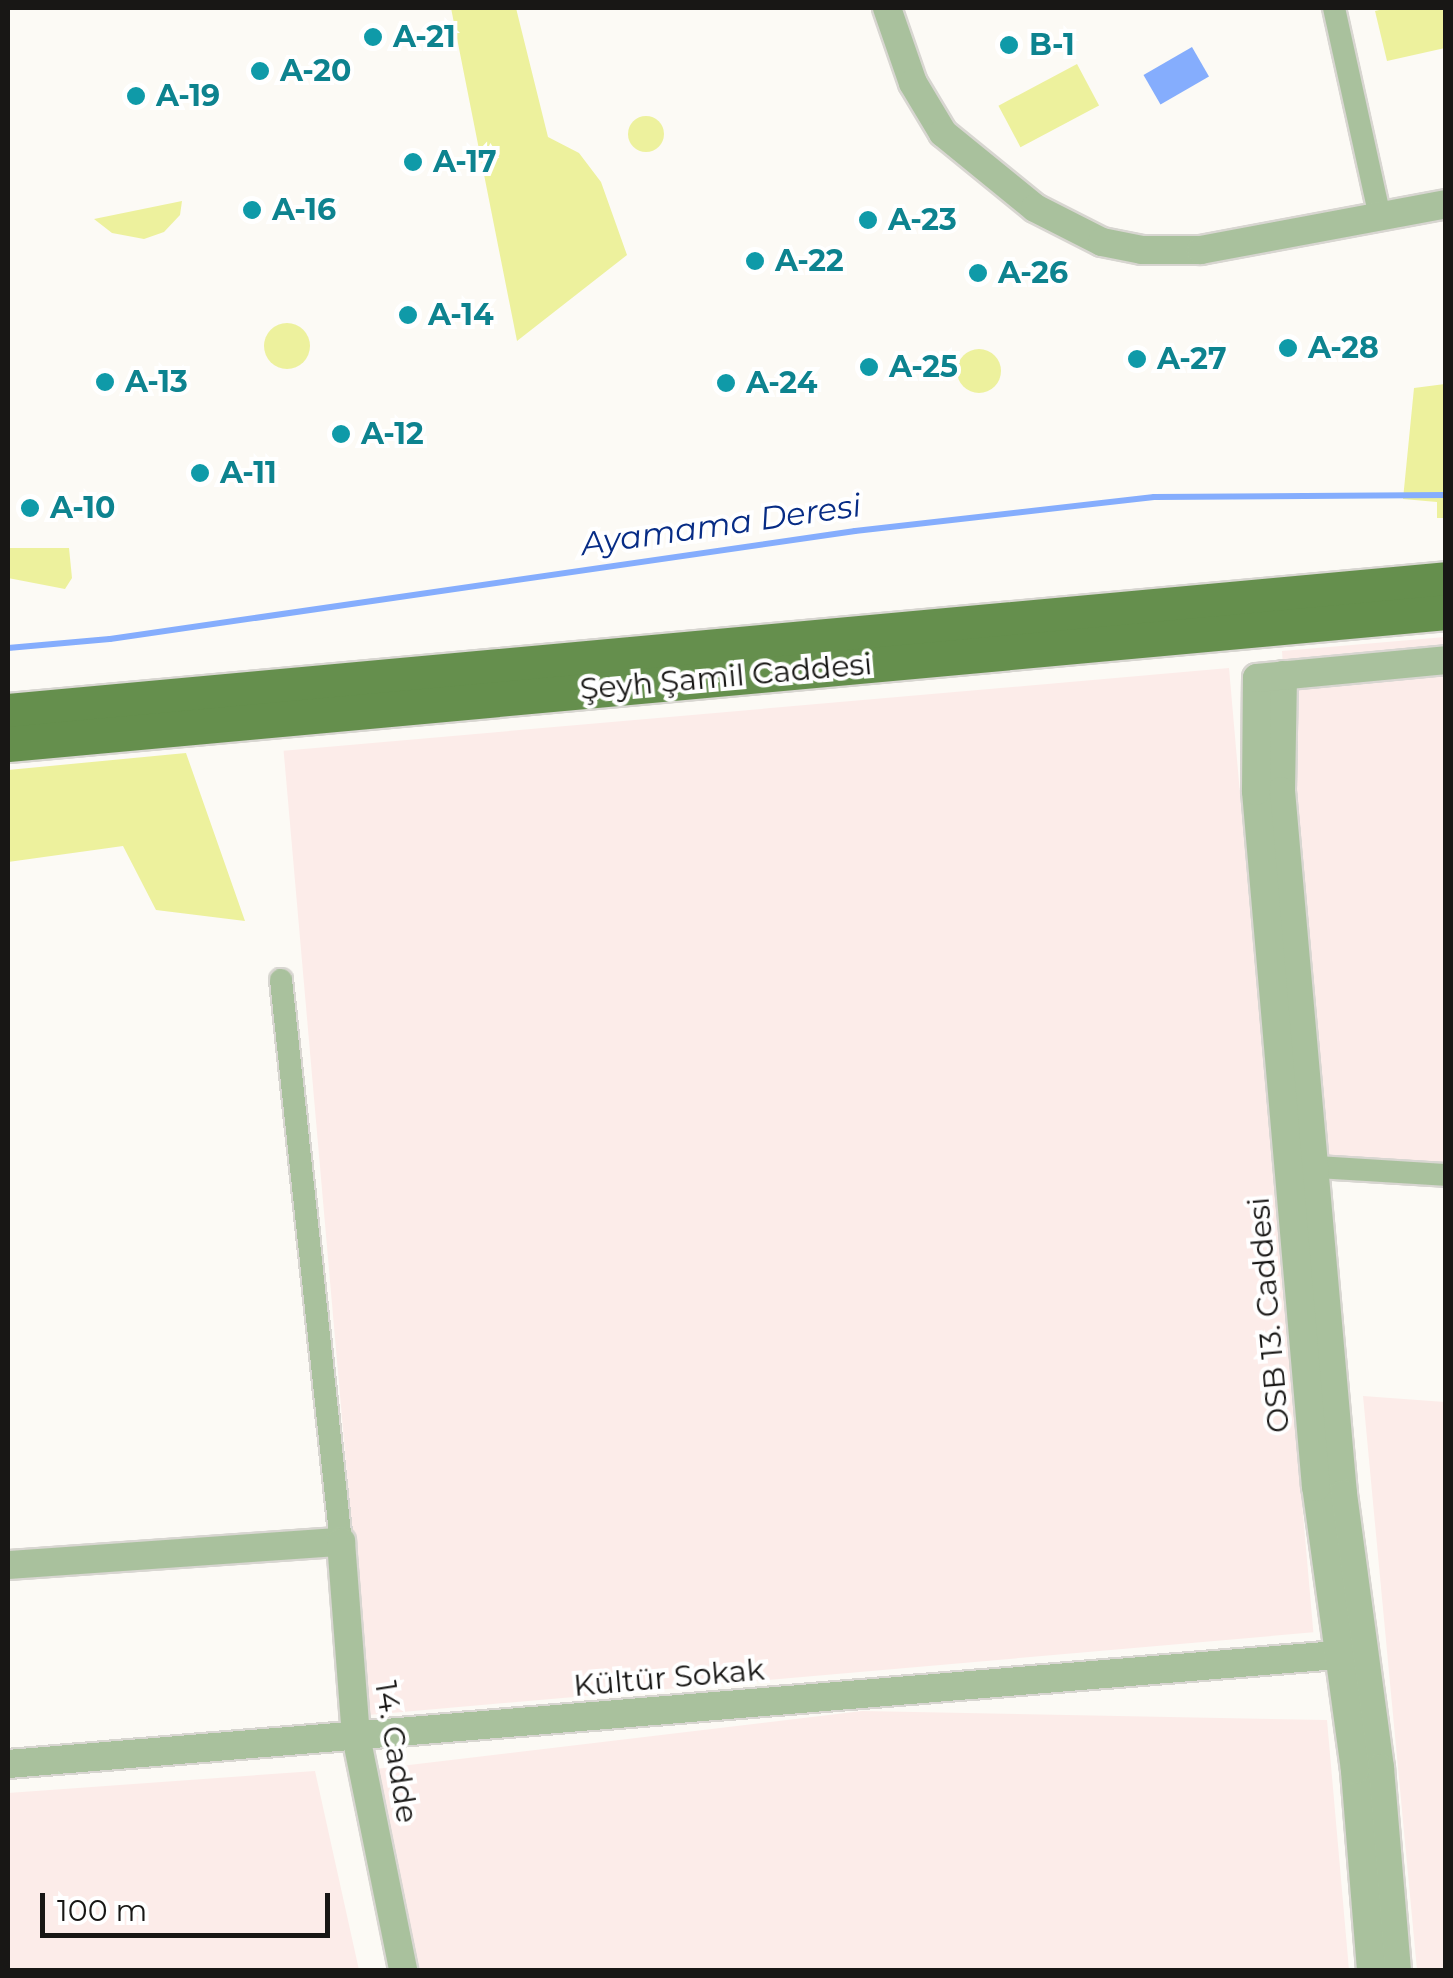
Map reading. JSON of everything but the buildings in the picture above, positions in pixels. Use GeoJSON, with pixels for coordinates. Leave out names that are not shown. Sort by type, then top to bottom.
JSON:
{"type":"FeatureCollection","features":[{"type":"Feature","properties":{"kind":"main road","name":"Şeyh Şamil Caddesi"},"geometry":{"type":"LineString","coordinates":[[8,711],[1446,580]]}},
{"type":"Feature","properties":{"kind":"main road","name":"Şeyh Şamil Caddesi"},"geometry":{"type":"LineString","coordinates":[[8,744],[1446,612]]}},
{"type":"Feature","properties":{"kind":"street"},"geometry":{"type":"LineString","coordinates":[[887,8],[913,82],[943,134],[1035,208],[1102,242],[1142,250],[1201,250],[1446,204]]}},
{"type":"Feature","properties":{"kind":"street"},"geometry":{"type":"LineString","coordinates":[[1334,8],[1380,217]]}},
{"type":"Feature","properties":{"kind":"street"},"geometry":{"type":"LineString","coordinates":[[1283,676],[1446,660]]}},
{"type":"Feature","properties":{"kind":"street","name":"OSB 13. Caddesi"},"geometry":{"type":"LineString","coordinates":[[1372,1970],[1354,1770],[1316,1487],[1256,791],[1257,678],[1283,676],[1280,792],[1342,1494],[1380,1768],[1397,1970]]}},
{"type":"Feature","properties":{"kind":"street"},"geometry":{"type":"LineString","coordinates":[[8,1565],[341,1542],[281,980]]}},
{"type":"Feature","properties":{"kind":"street"},"geometry":{"type":"LineString","coordinates":[[1288,1158],[1316,1167],[1446,1175]]}},
{"type":"Feature","properties":{"kind":"street","name":"14. Cadde"},"geometry":{"type":"LineString","coordinates":[[341,1542],[356,1736],[403,1970]]}},
{"type":"Feature","properties":{"kind":"street","name":"Kültür Sokak"},"geometry":{"type":"LineString","coordinates":[[8,1764],[1336,1655]]}},
{"type":"Feature","properties":{"kind":"shaded area"},"geometry":{"type":"Polygon","coordinates":[[[1445,637],[1445,1163],[1313,1155],[1282,651],[1445,637]]]}},
{"type":"Feature","properties":{"kind":"shaded area"},"geometry":{"type":"Polygon","coordinates":[[[1229,668],[1313,1632],[368,1715],[284,751],[1229,668]]]}},
{"type":"Feature","properties":{"kind":"shaded area"},"geometry":{"type":"Polygon","coordinates":[[[1363,1396],[1445,1402],[1445,1970],[1417,1970],[1363,1396]]]}},
{"type":"Feature","properties":{"kind":"shaded area"},"geometry":{"type":"Polygon","coordinates":[[[862,1711],[1327,1720],[1349,1970],[409,1970],[367,1770],[862,1711]]]}},
{"type":"Feature","properties":{"kind":"shaded area"},"geometry":{"type":"Polygon","coordinates":[[[315,1771],[359,1970],[8,1970],[8,1793],[315,1771]]]}},
{"type":"Feature","properties":{"kind":"green space"},"geometry":{"type":"Polygon","coordinates":[[[451,8],[516,8],[548,137],[579,153],[601,182],[627,255],[517,341],[451,8]]]}},
{"type":"Feature","properties":{"kind":"green space"},"geometry":{"type":"Polygon","coordinates":[[[1445,8],[1445,48],[1387,61],[1375,11],[1445,8]]]}},
{"type":"Feature","properties":{"kind":"green space"},"geometry":{"type":"Polygon","coordinates":[[[1077,64],[1099,105],[1020,147],[998,106],[1077,64]]]}},
{"type":"Feature","properties":{"kind":"green space"},"geometry":{"type":"Polygon","coordinates":[[[646,116],[659,121],[664,134],[659,147],[646,152],[633,147],[628,134],[633,121],[646,116]]]}},
{"type":"Feature","properties":{"kind":"green space"},"geometry":{"type":"Polygon","coordinates":[[[182,201],[180,215],[164,232],[144,239],[112,233],[94,219],[182,201]]]}},
{"type":"Feature","properties":{"kind":"green space"},"geometry":{"type":"Polygon","coordinates":[[[287,323],[303,330],[310,346],[303,362],[287,369],[271,362],[264,346],[271,330],[287,323]]]}},
{"type":"Feature","properties":{"kind":"green space"},"geometry":{"type":"Polygon","coordinates":[[[979,349],[994,356],[1001,371],[994,386],[979,393],[964,386],[957,371],[964,356],[979,349]]]}},
{"type":"Feature","properties":{"kind":"green space"},"geometry":{"type":"Polygon","coordinates":[[[1445,384],[1445,518],[1437,518],[1437,502],[1403,499],[1414,388],[1445,384]]]}},
{"type":"Feature","properties":{"kind":"green space"},"geometry":{"type":"Polygon","coordinates":[[[8,548],[69,548],[72,578],[65,589],[8,578],[8,548]]]}},
{"type":"Feature","properties":{"kind":"green space"},"geometry":{"type":"Polygon","coordinates":[[[186,753],[245,921],[156,910],[123,846],[8,862],[8,770],[186,753]]]}},
{"type":"Feature","properties":{"kind":"water"},"geometry":{"type":"Polygon","coordinates":[[[1192,47],[1209,76],[1161,104],[1144,75],[1192,47]]]}},
{"type":"Feature","properties":{"kind":"waterway","name":"Ayamama Deresi"},"geometry":{"type":"LineString","coordinates":[[8,648],[110,639],[855,531],[1154,497],[1446,495]]}},
{"type":"Feature","properties":{"kind":"place","name":"A-21"},"geometry":{"type":"Point","coordinates":[373,37]}},
{"type":"Feature","properties":{"kind":"place","name":"B-1"},"geometry":{"type":"Point","coordinates":[1009,45]}},
{"type":"Feature","properties":{"kind":"place","name":"A-20"},"geometry":{"type":"Point","coordinates":[260,71]}},
{"type":"Feature","properties":{"kind":"place","name":"A-19"},"geometry":{"type":"Point","coordinates":[136,96]}},
{"type":"Feature","properties":{"kind":"place","name":"A-17"},"geometry":{"type":"Point","coordinates":[413,162]}},
{"type":"Feature","properties":{"kind":"place","name":"A-16"},"geometry":{"type":"Point","coordinates":[252,210]}},
{"type":"Feature","properties":{"kind":"place","name":"A-23"},"geometry":{"type":"Point","coordinates":[868,220]}},
{"type":"Feature","properties":{"kind":"place","name":"A-22"},"geometry":{"type":"Point","coordinates":[755,261]}},
{"type":"Feature","properties":{"kind":"place","name":"A-26"},"geometry":{"type":"Point","coordinates":[978,273]}},
{"type":"Feature","properties":{"kind":"place","name":"A-14"},"geometry":{"type":"Point","coordinates":[408,315]}},
{"type":"Feature","properties":{"kind":"place","name":"A-28"},"geometry":{"type":"Point","coordinates":[1288,348]}},
{"type":"Feature","properties":{"kind":"place","name":"A-27"},"geometry":{"type":"Point","coordinates":[1137,359]}},
{"type":"Feature","properties":{"kind":"place","name":"A-25"},"geometry":{"type":"Point","coordinates":[869,367]}},
{"type":"Feature","properties":{"kind":"place","name":"A-13"},"geometry":{"type":"Point","coordinates":[105,382]}},
{"type":"Feature","properties":{"kind":"place","name":"A-24"},"geometry":{"type":"Point","coordinates":[726,383]}},
{"type":"Feature","properties":{"kind":"place","name":"A-12"},"geometry":{"type":"Point","coordinates":[341,434]}},
{"type":"Feature","properties":{"kind":"place","name":"A-11"},"geometry":{"type":"Point","coordinates":[200,473]}},
{"type":"Feature","properties":{"kind":"place","name":"A-10"},"geometry":{"type":"Point","coordinates":[30,508]}}]}
